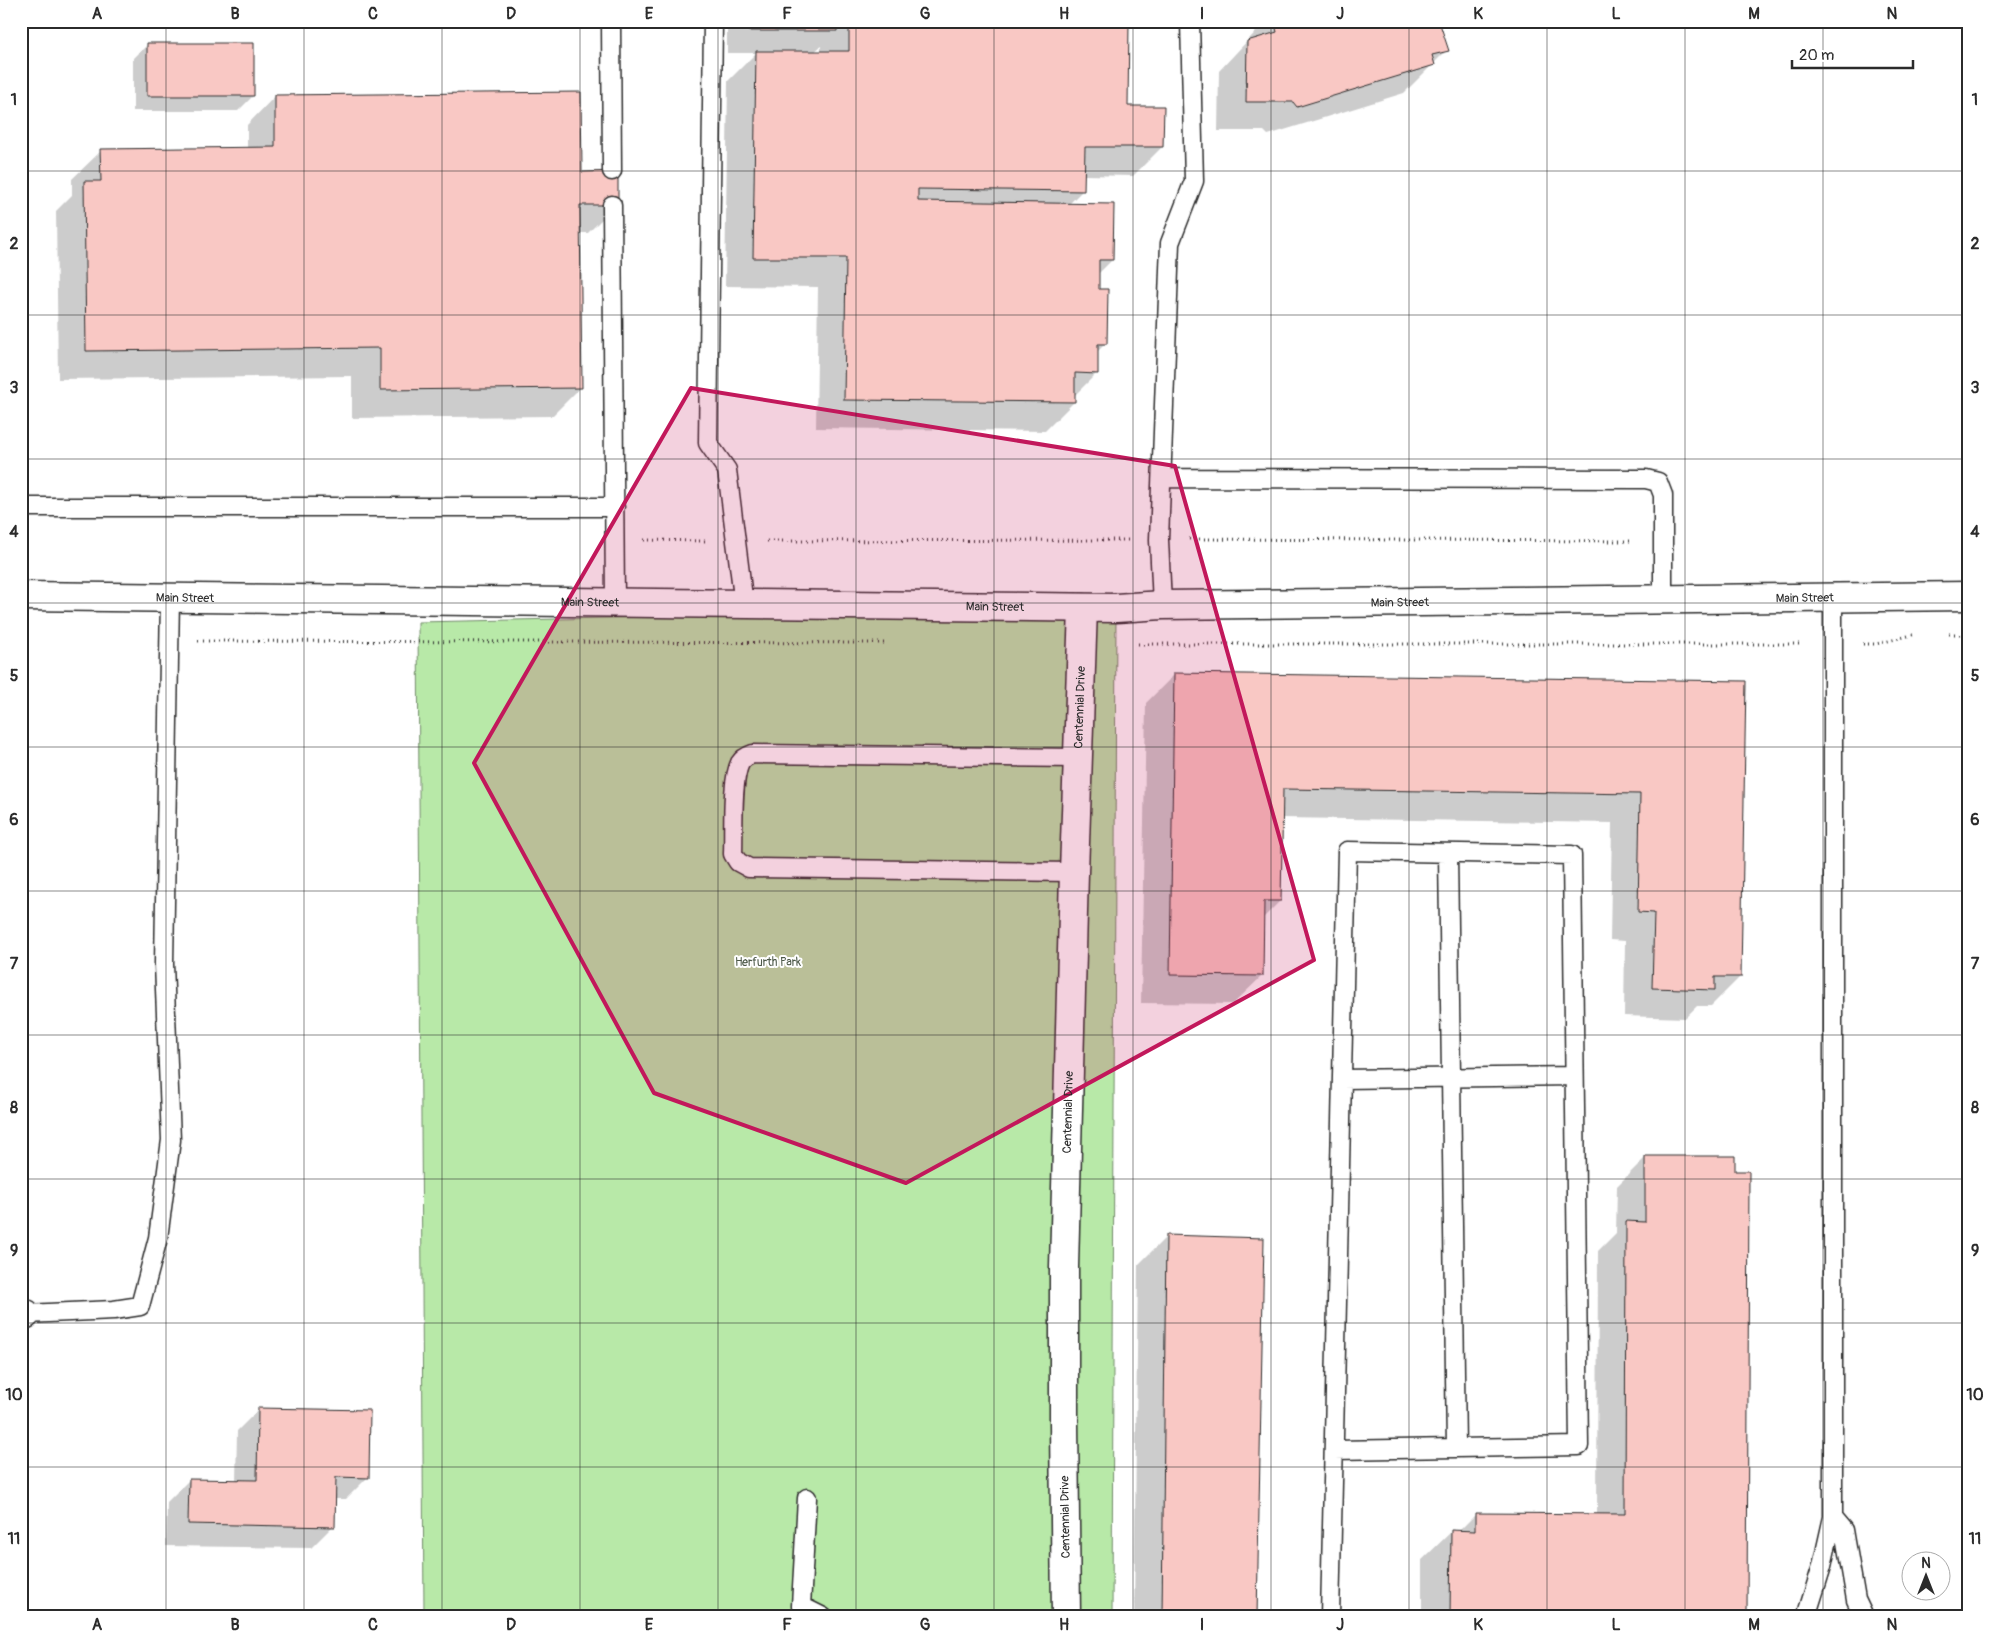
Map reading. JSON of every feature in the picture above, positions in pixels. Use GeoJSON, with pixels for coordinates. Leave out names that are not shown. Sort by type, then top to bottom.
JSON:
{"type":"FeatureCollection","features":[{"type":"Feature","properties":{"kind":"street","name":"Main Street"},"geometry":{"type":"LineString","coordinates":[[21,596],[1116,608],[1968,596]]}},
{"type":"Feature","properties":{"kind":"street","name":"Centennial Drive"},"geometry":{"type":"LineString","coordinates":[[1066,1617],[1064,1267],[1083,608]]}},
{"type":"Feature","properties":{"kind":"lane"},"geometry":{"type":"LineString","coordinates":[[611,21],[612,171]]}},
{"type":"Feature","properties":{"kind":"lane"},"geometry":{"type":"LineString","coordinates":[[713,21],[708,443],[727,470],[744,605]]}},
{"type":"Feature","properties":{"kind":"lane"},"geometry":{"type":"LineString","coordinates":[[1162,606],[1160,540],[1170,243],[1194,181],[1190,21]]}},
{"type":"Feature","properties":{"kind":"lane"},"geometry":{"type":"LineString","coordinates":[[612,205],[615,604]]}},
{"type":"Feature","properties":{"kind":"lane"},"geometry":{"type":"LineString","coordinates":[[1162,478],[1646,479],[1658,482],[1663,494],[1663,600]]}},
{"type":"Feature","properties":{"kind":"lane"},"geometry":{"type":"LineString","coordinates":[[21,507],[615,507]]}},
{"type":"Feature","properties":{"kind":"lane"},"geometry":{"type":"LineString","coordinates":[[24,1314],[114,1310],[140,1306],[158,1238],[170,1140],[164,964],[170,597]]}},
{"type":"Feature","properties":{"kind":"lane"},"geometry":{"type":"LineString","coordinates":[[1806,1617],[1822,1566],[1834,1518],[1834,597]]}},
{"type":"Feature","properties":{"kind":"lane"},"geometry":{"type":"LineString","coordinates":[[1074,872],[749,868],[738,862],[733,854],[736,778],[740,764],[745,757],[753,754],[1078,758]]}},
{"type":"Feature","properties":{"kind":"lane"},"geometry":{"type":"LineString","coordinates":[[1330,1617],[1347,851],[1572,855],[1579,1446],[1334,1450]]}},
{"type":"Feature","properties":{"kind":"lane"},"geometry":{"type":"LineString","coordinates":[[1448,853],[1456,1448]]}},
{"type":"Feature","properties":{"kind":"lane"},"geometry":{"type":"LineString","coordinates":[[1342,1079],[1574,1076]]}},
{"type":"Feature","properties":{"kind":"lane"},"geometry":{"type":"LineString","coordinates":[[807,1498],[802,1606],[823,1617]]}},
{"type":"Feature","properties":{"kind":"lane"},"geometry":{"type":"LineString","coordinates":[[1834,1518],[1844,1530],[1856,1600],[1864,1617]]}},
{"type":"Feature","properties":{"kind":"path"},"geometry":{"type":"LineString","coordinates":[[615,540],[1160,540],[1213,538],[1663,542]]}},
{"type":"Feature","properties":{"kind":"highlighted area"},"geometry":{"type":"Polygon","coordinates":[[[691,388],[1175,466],[1314,960],[906,1183],[654,1093],[474,763],[691,388]]]}},
{"type":"Feature","properties":{"kind":"green space","name":"Herfurth Park"},"geometry":{"type":"Polygon","coordinates":[[[1116,608],[1112,1617],[424,1617],[418,622],[1116,608]]]}},
{"type":"Feature","properties":{"kind":"building"},"geometry":{"type":"Polygon","coordinates":[[[749,21],[837,21],[837,31],[749,31],[749,21]]]}},
{"type":"Feature","properties":{"kind":"building"},"geometry":{"type":"Polygon","coordinates":[[[849,21],[1129,21],[1128,106],[1164,106],[1163,147],[1085,147],[1084,191],[918,189],[918,201],[1114,204],[1113,260],[1099,260],[1099,289],[1108,289],[1107,344],[1098,344],[1098,374],[1075,373],[1075,402],[844,400],[846,258],[753,258],[756,51],[849,51],[849,21]]]}},
{"type":"Feature","properties":{"kind":"building"},"geometry":{"type":"Polygon","coordinates":[[[1274,21],[1439,21],[1449,51],[1432,55],[1435,65],[1297,107],[1293,102],[1246,102],[1247,41],[1277,32],[1274,21]]]}},
{"type":"Feature","properties":{"kind":"building"},"geometry":{"type":"Polygon","coordinates":[[[147,43],[254,43],[254,96],[147,96],[147,43]]]}},
{"type":"Feature","properties":{"kind":"building"},"geometry":{"type":"Polygon","coordinates":[[[581,92],[582,172],[618,171],[618,205],[580,205],[582,388],[380,390],[380,348],[86,351],[84,181],[101,181],[100,149],[275,147],[275,95],[581,92]]]}},
{"type":"Feature","properties":{"kind":"building"},"geometry":{"type":"Polygon","coordinates":[[[1174,673],[1746,681],[1741,977],[1715,977],[1715,990],[1652,988],[1654,913],[1638,912],[1640,794],[1283,789],[1281,901],[1264,901],[1263,976],[1170,975],[1174,673]]]}},
{"type":"Feature","properties":{"kind":"building"},"geometry":{"type":"Polygon","coordinates":[[[1645,1156],[1735,1156],[1735,1171],[1749,1171],[1747,1617],[1450,1617],[1451,1530],[1475,1531],[1475,1513],[1625,1514],[1626,1221],[1645,1222],[1645,1156]]]}},
{"type":"Feature","properties":{"kind":"building"},"geometry":{"type":"Polygon","coordinates":[[[1166,1235],[1264,1238],[1257,1617],[1162,1617],[1166,1235]]]}},
{"type":"Feature","properties":{"kind":"building"},"geometry":{"type":"Polygon","coordinates":[[[258,1408],[370,1410],[369,1478],[336,1477],[335,1527],[188,1524],[189,1479],[257,1480],[258,1408]]]}}]}
